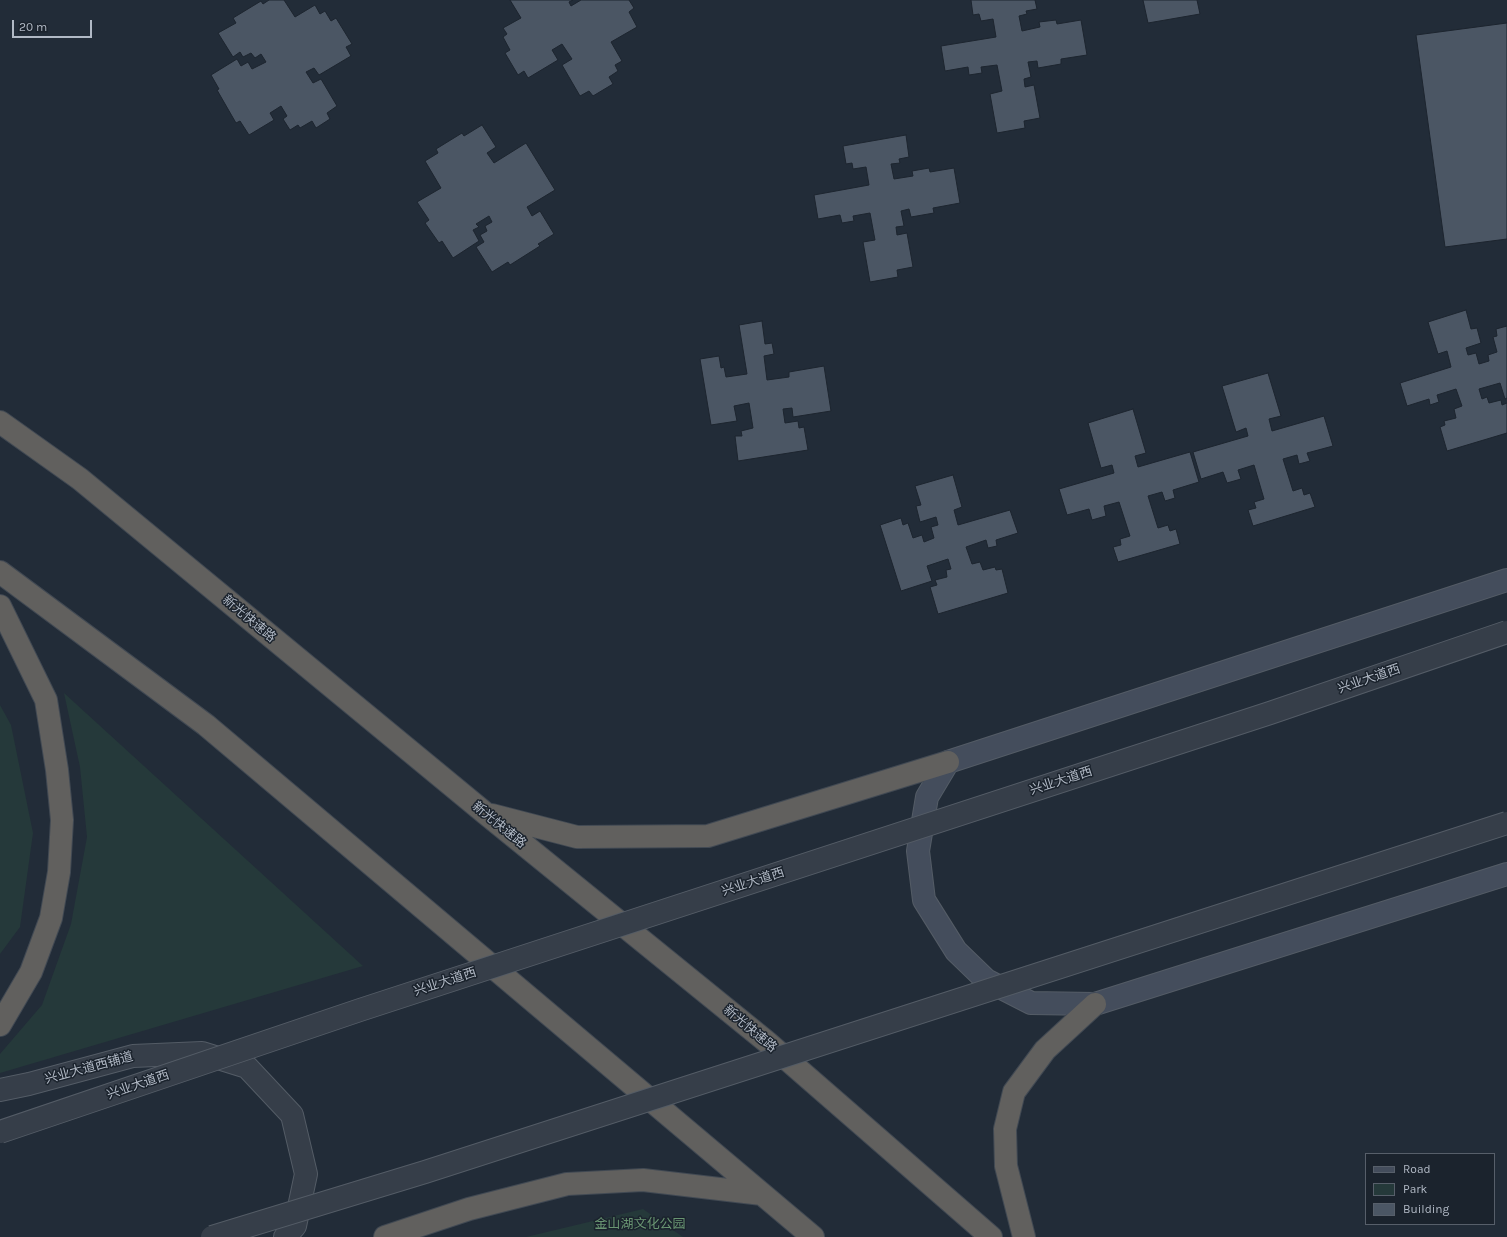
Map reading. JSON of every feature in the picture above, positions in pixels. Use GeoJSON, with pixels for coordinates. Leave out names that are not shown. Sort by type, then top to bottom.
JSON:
{"type":"FeatureCollection","features":[{"type":"Feature","properties":{"kind":"highway","name":"新光快速路"},"geometry":{"type":"LineString","coordinates":[[0,422],[80,479],[485,813],[767,1042],[991,1237]]}},
{"type":"Feature","properties":{"kind":"highway"},"geometry":{"type":"LineString","coordinates":[[0,572],[206,725],[813,1237]]}},
{"type":"Feature","properties":{"kind":"highway"},"geometry":{"type":"LineString","coordinates":[[0,606],[46,700],[57,770],[62,820],[59,872],[51,918],[31,972],[0,1025]]}},
{"type":"Feature","properties":{"kind":"highway"},"geometry":{"type":"LineString","coordinates":[[485,813],[577,837],[708,836],[948,762]]}},
{"type":"Feature","properties":{"kind":"highway"},"geometry":{"type":"LineString","coordinates":[[1024,1237],[1006,1166],[1005,1129],[1014,1092],[1045,1050],[1095,1004]]}},
{"type":"Feature","properties":{"kind":"highway"},"geometry":{"type":"LineString","coordinates":[[385,1237],[469,1209],[567,1184],[642,1180],[762,1194]]}},
{"type":"Feature","properties":{"kind":"main road"},"geometry":{"type":"LineString","coordinates":[[1507,580],[948,762],[927,797],[918,851],[924,900],[956,951],[986,980],[1031,1003],[1095,1004],[1507,874]]}},
{"type":"Feature","properties":{"kind":"street","name":"兴业大道西"},"geometry":{"type":"LineString","coordinates":[[0,1132],[360,1010],[1262,716],[1507,632]]}},
{"type":"Feature","properties":{"kind":"street"},"geometry":{"type":"LineString","coordinates":[[212,1237],[441,1167],[1507,823]]}},
{"type":"Feature","properties":{"kind":"street","name":"兴业大道西铺道"},"geometry":{"type":"LineString","coordinates":[[0,1090],[29,1084],[133,1056],[202,1053],[247,1067],[292,1114],[306,1174],[294,1226],[285,1237]]}},
{"type":"Feature","properties":{"kind":"green space"},"geometry":{"type":"Polygon","coordinates":[[[64,693],[363,966],[0,1073],[0,1054],[42,1005],[71,924],[87,837],[80,767],[64,693]]]}},
{"type":"Feature","properties":{"kind":"green space"},"geometry":{"type":"Polygon","coordinates":[[[0,705],[11,725],[33,833],[20,927],[0,954],[0,705]]]}},
{"type":"Feature","properties":{"kind":"green space","name":"金山湖文化公园"},"geometry":{"type":"Polygon","coordinates":[[[643,1209],[683,1237],[526,1237],[643,1209]]]}},
{"type":"Feature","properties":{"kind":"building"},"geometry":{"type":"Polygon","coordinates":[[[269,0],[284,0],[295,17],[315,5],[320,14],[325,11],[331,21],[336,18],[352,44],[346,47],[351,56],[319,75],[314,68],[306,72],[313,83],[321,79],[337,106],[327,113],[330,119],[316,128],[312,121],[300,128],[298,125],[290,130],[283,119],[287,116],[281,106],[270,113],[274,120],[249,135],[240,121],[236,123],[217,90],[219,89],[211,75],[237,59],[241,66],[248,62],[252,69],[266,62],[261,54],[255,58],[251,53],[243,57],[240,52],[233,57],[218,33],[236,23],[233,18],[261,1],[263,4],[269,0]]]}},
{"type":"Feature","properties":{"kind":"building"},"geometry":{"type":"Polygon","coordinates":[[[510,0],[573,0],[569,2],[571,6],[581,0],[629,0],[634,8],[629,12],[637,27],[611,42],[622,61],[615,65],[618,71],[609,77],[613,84],[593,96],[589,91],[580,96],[562,65],[572,59],[562,44],[552,50],[558,60],[528,78],[524,71],[518,75],[505,53],[510,50],[503,37],[507,34],[503,28],[521,18],[510,0]]]}},
{"type":"Feature","properties":{"kind":"building"},"geometry":{"type":"Polygon","coordinates":[[[971,0],[1035,0],[1037,9],[1026,11],[1027,14],[1019,16],[1022,31],[1040,27],[1039,22],[1056,20],[1057,24],[1081,20],[1087,55],[1061,59],[1061,64],[1038,68],[1037,61],[1028,62],[1031,77],[1024,79],[1025,87],[1034,85],[1040,118],[1024,121],[1025,128],[997,133],[990,94],[1002,91],[997,65],[981,67],[982,73],[969,75],[968,67],[945,71],[941,46],[996,37],[993,19],[981,21],[979,14],[973,15],[971,0]]]}},
{"type":"Feature","properties":{"kind":"building"},"geometry":{"type":"Polygon","coordinates":[[[1143,0],[1197,0],[1200,14],[1148,23],[1143,0]]]}},
{"type":"Feature","properties":{"kind":"building"},"geometry":{"type":"Polygon","coordinates":[[[1507,23],[1507,239],[1445,247],[1416,35],[1507,23]]]}},
{"type":"Feature","properties":{"kind":"building"},"geometry":{"type":"Polygon","coordinates":[[[482,125],[496,147],[487,153],[494,163],[526,143],[555,190],[527,207],[532,216],[540,211],[554,234],[538,244],[540,246],[510,265],[508,262],[492,272],[476,247],[484,242],[480,235],[487,231],[485,226],[492,222],[489,216],[476,224],[479,227],[473,230],[479,241],[453,258],[442,241],[439,243],[425,223],[429,220],[417,202],[441,188],[425,161],[438,153],[436,149],[462,133],[464,136],[482,125]]]}},
{"type":"Feature","properties":{"kind":"building"},"geometry":{"type":"Polygon","coordinates":[[[906,135],[909,157],[899,159],[900,163],[891,164],[894,179],[913,176],[912,171],[929,168],[930,172],[954,168],[960,203],[933,208],[934,213],[911,217],[909,209],[901,211],[904,226],[896,227],[897,235],[907,233],[913,267],[897,270],[898,277],[870,282],[863,242],[875,240],[870,213],[853,216],[854,221],[842,223],[840,215],[818,219],[814,195],[869,185],[866,167],[853,169],[852,163],[846,164],[843,146],[906,135]]]}},
{"type":"Feature","properties":{"kind":"building"},"geometry":{"type":"Polygon","coordinates":[[[1466,310],[1471,329],[1477,328],[1481,343],[1466,348],[1468,355],[1476,353],[1479,364],[1489,361],[1488,355],[1497,352],[1493,337],[1497,336],[1496,329],[1507,326],[1507,398],[1505,399],[1500,383],[1479,389],[1482,399],[1487,397],[1489,403],[1501,400],[1502,405],[1507,403],[1507,433],[1447,451],[1440,427],[1445,425],[1444,421],[1456,418],[1454,409],[1462,406],[1456,389],[1437,395],[1439,402],[1430,405],[1429,399],[1407,406],[1400,383],[1451,367],[1447,351],[1438,354],[1428,322],[1466,310]]]}},
{"type":"Feature","properties":{"kind":"building"},"geometry":{"type":"Polygon","coordinates":[[[762,321],[765,344],[772,343],[774,354],[764,356],[767,380],[789,377],[789,372],[824,366],[831,411],[793,417],[792,408],[783,409],[785,423],[798,421],[799,428],[804,427],[808,450],[738,461],[735,436],[742,436],[741,431],[753,428],[749,403],[734,406],[737,421],[711,425],[700,359],[719,356],[721,368],[724,367],[726,377],[747,374],[739,325],[762,321]]]}},
{"type":"Feature","properties":{"kind":"building"},"geometry":{"type":"Polygon","coordinates":[[[1268,373],[1281,416],[1269,419],[1272,431],[1324,416],[1333,446],[1307,453],[1310,461],[1299,464],[1297,455],[1283,459],[1293,491],[1302,488],[1304,495],[1310,493],[1315,507],[1253,526],[1248,510],[1256,508],[1254,502],[1264,499],[1254,465],[1238,470],[1241,479],[1227,483],[1223,472],[1201,479],[1193,452],[1248,436],[1246,428],[1236,432],[1222,386],[1268,373]]]}},
{"type":"Feature","properties":{"kind":"building"},"geometry":{"type":"Polygon","coordinates":[[[1133,409],[1146,453],[1135,456],[1138,467],[1190,452],[1199,482],[1173,490],[1175,498],[1165,501],[1162,492],[1148,496],[1158,528],[1168,525],[1170,531],[1176,529],[1180,544],[1118,562],[1113,547],[1121,545],[1120,539],[1130,536],[1119,502],[1104,506],[1106,516],[1092,520],[1089,509],[1067,515],[1059,489],[1114,473],[1112,465],[1101,468],[1088,423],[1133,409]]]}},
{"type":"Feature","properties":{"kind":"building"},"geometry":{"type":"Polygon","coordinates":[[[953,475],[962,507],[954,510],[958,525],[1010,510],[1018,533],[996,540],[997,546],[988,548],[986,540],[966,547],[972,564],[980,562],[983,570],[995,567],[996,570],[1002,569],[1008,593],[938,614],[930,587],[937,585],[935,580],[947,577],[946,570],[951,569],[948,559],[927,566],[932,581],[901,591],[880,525],[901,518],[903,525],[908,523],[913,538],[922,535],[924,542],[934,538],[931,527],[938,525],[936,517],[920,522],[916,506],[921,505],[915,486],[953,475]]]}}]}
